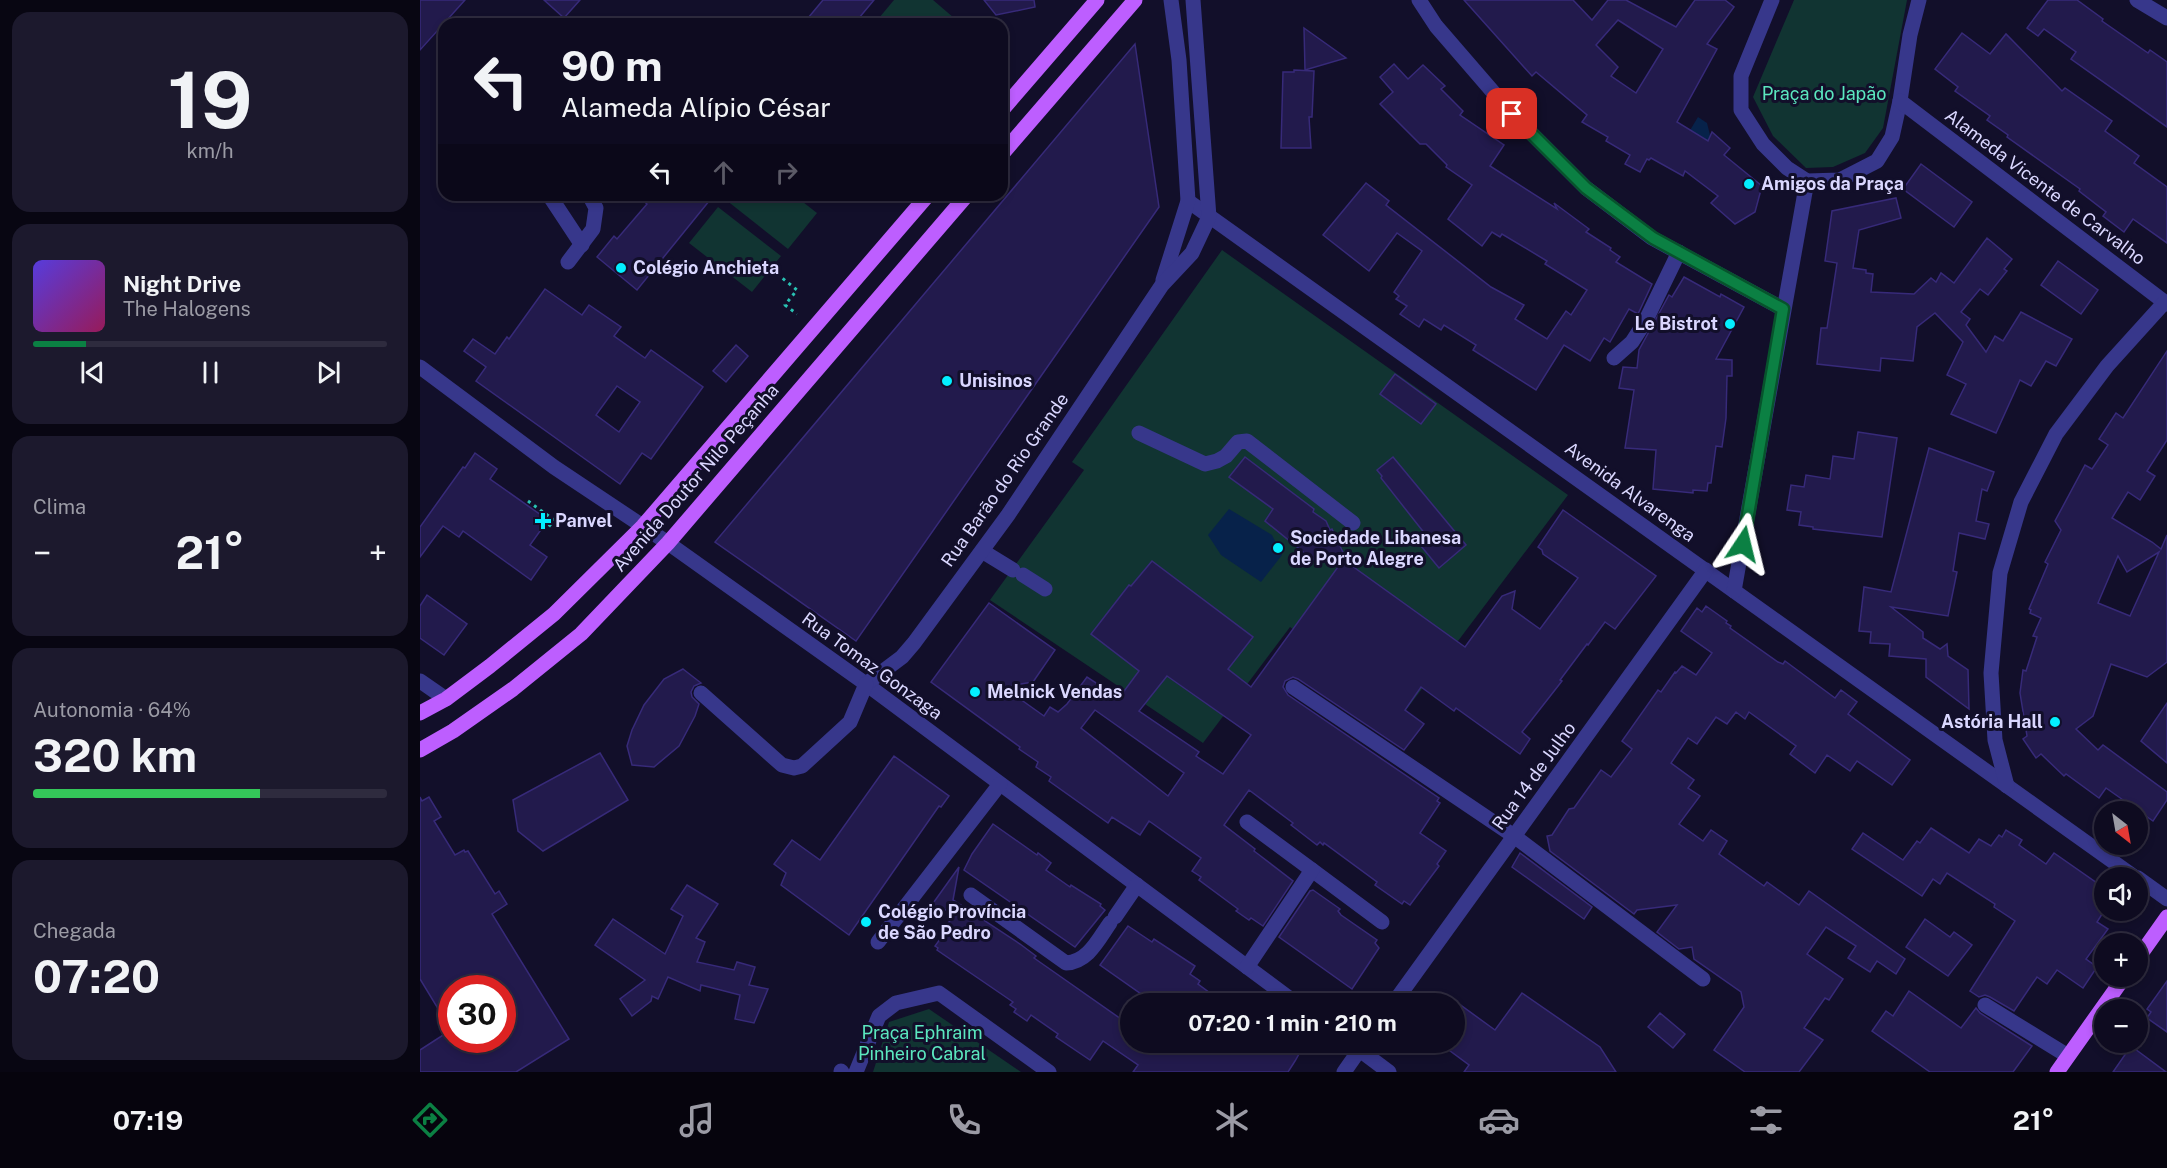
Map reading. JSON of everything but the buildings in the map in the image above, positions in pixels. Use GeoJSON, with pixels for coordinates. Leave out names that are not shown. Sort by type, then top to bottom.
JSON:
{"type":"FeatureCollection","features":[{"type":"Feature","properties":{"kind":"main road"},"geometry":{"type":"LineString","coordinates":[[1008,103],[1097,0]]}},
{"type":"Feature","properties":{"kind":"main road"},"geometry":{"type":"LineString","coordinates":[[1008,147],[1136,0]]}},
{"type":"Feature","properties":{"kind":"main road","name":"Avenida Doutor Nilo Peçanha"},"geometry":{"type":"LineString","coordinates":[[420,713],[446,699],[554,614],[643,526],[923,201]]}},
{"type":"Feature","properties":{"kind":"main road","name":"Avenida Doutor Nilo Peçanha"},"geometry":{"type":"LineString","coordinates":[[420,750],[453,731],[513,689],[581,634],[668,543],[962,201]]}},
{"type":"Feature","properties":{"kind":"main road"},"geometry":{"type":"LineString","coordinates":[[2148,944],[2167,917]]}},
{"type":"Feature","properties":{"kind":"main road"},"geometry":{"type":"LineString","coordinates":[[2057,1072],[2117,987]]}},
{"type":"Feature","properties":{"kind":"street","name":"Rua Barão do Rio Grande"},"geometry":{"type":"LineString","coordinates":[[1161,285],[1174,252],[1188,201],[1179,60],[1171,0]]}},
{"type":"Feature","properties":{"kind":"street"},"geometry":{"type":"LineString","coordinates":[[1193,0],[1209,217]]}},
{"type":"Feature","properties":{"kind":"street"},"geometry":{"type":"LineString","coordinates":[[1419,0],[1436,26],[1512,114],[1586,188],[1653,238],[1783,309]]}},
{"type":"Feature","properties":{"kind":"street"},"geometry":{"type":"LineString","coordinates":[[1772,0],[1741,76],[1741,110],[1771,152],[1786,168],[1807,181],[1840,180],[1877,161],[1892,136],[1910,35],[1919,0]]}},
{"type":"Feature","properties":{"kind":"street"},"geometry":{"type":"LineString","coordinates":[[2137,0],[2167,18]]}},
{"type":"Feature","properties":{"kind":"street"},"geometry":{"type":"LineString","coordinates":[[1179,60],[1200,84]]}},
{"type":"Feature","properties":{"kind":"street","name":"Alameda Vicente de Carvalho"},"geometry":{"type":"LineString","coordinates":[[1900,101],[2166,304]]}},
{"type":"Feature","properties":{"kind":"street"},"geometry":{"type":"LineString","coordinates":[[1734,591],[1807,181]]}},
{"type":"Feature","properties":{"kind":"street"},"geometry":{"type":"LineString","coordinates":[[553,201],[582,245]]}},
{"type":"Feature","properties":{"kind":"street"},"geometry":{"type":"LineString","coordinates":[[568,262],[593,229],[596,208],[592,201]]}},
{"type":"Feature","properties":{"kind":"street","name":"Avenida Alvarenga"},"geometry":{"type":"LineString","coordinates":[[1188,201],[2121,867]]}},
{"type":"Feature","properties":{"kind":"street","name":"Rua Barão do Rio Grande"},"geometry":{"type":"LineString","coordinates":[[866,684],[902,657],[982,551],[1161,285],[1192,253],[1209,217]]}},
{"type":"Feature","properties":{"kind":"street"},"geometry":{"type":"LineString","coordinates":[[1614,358],[1632,342],[1645,322],[1679,252]]}},
{"type":"Feature","properties":{"kind":"street"},"geometry":{"type":"LineString","coordinates":[[2007,786],[1995,740],[1991,673],[2000,573],[2021,502],[2056,434],[2107,366],[2166,304]]}},
{"type":"Feature","properties":{"kind":"street","name":"Rua Tomaz Gonzaga"},"geometry":{"type":"LineString","coordinates":[[420,367],[554,467],[668,543],[866,684],[1282,993]]}},
{"type":"Feature","properties":{"kind":"street"},"geometry":{"type":"LineString","coordinates":[[1139,433],[1205,464],[1217,462],[1226,456],[1238,442],[1247,441],[1353,523]]}},
{"type":"Feature","properties":{"kind":"street"},"geometry":{"type":"LineString","coordinates":[[982,551],[1045,589]]}},
{"type":"Feature","properties":{"kind":"street","name":"Rua 14 de Julho"},"geometry":{"type":"LineString","coordinates":[[1401,993],[1706,570]]}},
{"type":"Feature","properties":{"kind":"street"},"geometry":{"type":"LineString","coordinates":[[420,681],[446,699]]}},
{"type":"Feature","properties":{"kind":"street"},"geometry":{"type":"LineString","coordinates":[[701,693],[782,765],[794,768],[802,766],[850,722],[866,684]]}},
{"type":"Feature","properties":{"kind":"street"},"geometry":{"type":"LineString","coordinates":[[1293,687],[1514,836],[1703,979]]}},
{"type":"Feature","properties":{"kind":"street"},"geometry":{"type":"LineString","coordinates":[[878,942],[1000,784]]}},
{"type":"Feature","properties":{"kind":"street"},"geometry":{"type":"LineString","coordinates":[[1247,822],[1382,922]]}},
{"type":"Feature","properties":{"kind":"street"},"geometry":{"type":"LineString","coordinates":[[1247,967],[1312,870]]}},
{"type":"Feature","properties":{"kind":"street"},"geometry":{"type":"LineString","coordinates":[[971,895],[1066,963],[1076,963],[1084,958],[1137,885]]}},
{"type":"Feature","properties":{"kind":"street","name":"Avenida Alvarenga"},"geometry":{"type":"LineString","coordinates":[[2148,886],[2167,899]]}},
{"type":"Feature","properties":{"kind":"street"},"geometry":{"type":"LineString","coordinates":[[846,1072],[879,1016],[896,1003],[939,993],[1050,1072]]}},
{"type":"Feature","properties":{"kind":"street"},"geometry":{"type":"LineString","coordinates":[[1985,1005],[2068,1056]]}},
{"type":"Feature","properties":{"kind":"street"},"geometry":{"type":"LineString","coordinates":[[1344,1072],[1354,1053]]}},
{"type":"Feature","properties":{"kind":"street"},"geometry":{"type":"LineString","coordinates":[[1367,1053],[1389,1072]]}},
{"type":"Feature","properties":{"kind":"path"},"geometry":{"type":"LineString","coordinates":[[780,268],[776,273],[796,290],[785,305],[797,314]]}},
{"type":"Feature","properties":{"kind":"path"},"geometry":{"type":"LineString","coordinates":[[528,501],[554,520],[547,529],[544,527]]}},
{"type":"Feature","properties":{"kind":"green space"},"geometry":{"type":"Polygon","coordinates":[[[894,0],[933,0],[954,18],[879,18],[894,0]]]}},
{"type":"Feature","properties":{"kind":"green space","name":"Praça do Japão"},"geometry":{"type":"Polygon","coordinates":[[[1794,0],[1907,0],[1883,128],[1865,153],[1833,167],[1806,168],[1773,136],[1753,97],[1794,0]]]}},
{"type":"Feature","properties":{"kind":"green space"},"geometry":{"type":"Polygon","coordinates":[[[727,201],[802,201],[817,213],[788,249],[727,201]]]}},
{"type":"Feature","properties":{"kind":"green space"},"geometry":{"type":"Polygon","coordinates":[[[718,207],[781,256],[752,292],[689,243],[718,207]]]}},
{"type":"Feature","properties":{"kind":"green space","name":"Sociedade Libanesa de Porto Alegre"},"geometry":{"type":"Polygon","coordinates":[[[1222,250],[1568,495],[1406,710],[1290,627],[1203,743],[990,600],[1084,470],[1072,462],[1222,250]]]}},
{"type":"Feature","properties":{"kind":"green space","name":"Praça Ephraim Pinheiro Cabral"},"geometry":{"type":"Polygon","coordinates":[[[929,1009],[1021,1072],[873,1072],[889,1022],[929,1009]]]}},
{"type":"Feature","properties":{"kind":"water"},"geometry":{"type":"Polygon","coordinates":[[[1698,117],[1707,123],[1711,139],[1708,144],[1689,132],[1698,117]]]}},
{"type":"Feature","properties":{"kind":"water"},"geometry":{"type":"Polygon","coordinates":[[[1229,509],[1272,535],[1282,555],[1261,582],[1221,555],[1208,535],[1229,509]]]}},
{"type":"Feature","properties":{"kind":"place","name":"Amigos da Praça"},"geometry":{"type":"Point","coordinates":[1749,184]}},
{"type":"Feature","properties":{"kind":"place","name":"Colégio Anchieta"},"geometry":{"type":"Point","coordinates":[621,268]}},
{"type":"Feature","properties":{"kind":"place","name":"Le Bistrot"},"geometry":{"type":"Point","coordinates":[1730,324]}},
{"type":"Feature","properties":{"kind":"place","name":"Unisinos"},"geometry":{"type":"Point","coordinates":[947,381]}},
{"type":"Feature","properties":{"kind":"place","name":"Panvel"},"geometry":{"type":"Point","coordinates":[543,521]}},
{"type":"Feature","properties":{"kind":"place","name":"Sociedade Libanesa de Porto Alegre"},"geometry":{"type":"Point","coordinates":[1278,548]}},
{"type":"Feature","properties":{"kind":"place","name":"Melnick Vendas"},"geometry":{"type":"Point","coordinates":[975,692]}},
{"type":"Feature","properties":{"kind":"place","name":"Astória Hall"},"geometry":{"type":"Point","coordinates":[2055,722]}},
{"type":"Feature","properties":{"kind":"place","name":"Colégio Província de São Pedro"},"geometry":{"type":"Point","coordinates":[866,922]}},
{"type":"Feature","properties":{"kind":"route"},"geometry":{"type":"LineString","coordinates":[[1512,114],[1586,188],[1653,238],[1783,309],[1743,544]]}}]}
